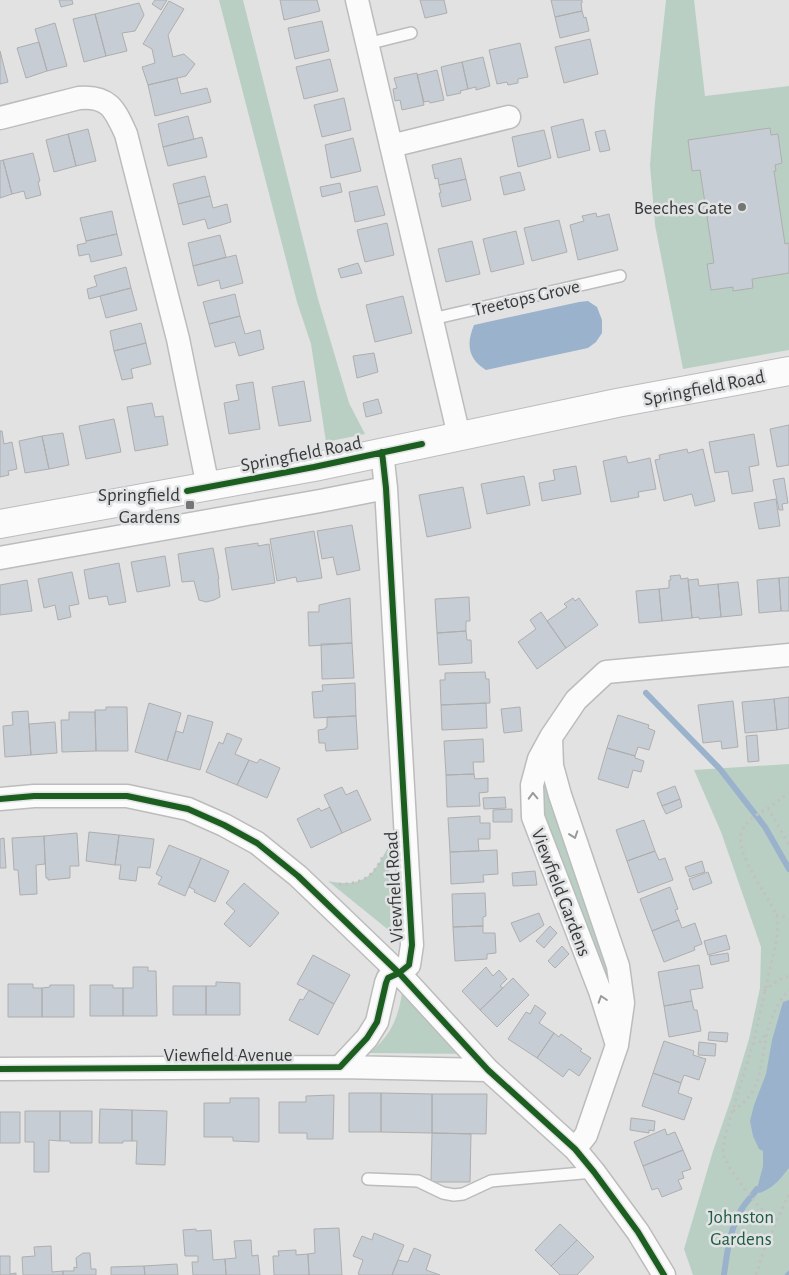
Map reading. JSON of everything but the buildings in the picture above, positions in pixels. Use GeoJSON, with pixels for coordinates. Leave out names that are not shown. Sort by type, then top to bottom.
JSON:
{"type":"FeatureCollection","features":[{"type":"Feature","properties":{"kind":"street"},"geometry":{"type":"LineString","coordinates":[[357,0],[459,436]]}},
{"type":"Feature","properties":{"kind":"street"},"geometry":{"type":"LineString","coordinates":[[0,118],[79,98],[90,97],[106,102],[115,110],[126,134],[178,339],[208,487]]}},
{"type":"Feature","properties":{"kind":"street"},"geometry":{"type":"LineString","coordinates":[[391,146],[509,117]]}},
{"type":"Feature","properties":{"kind":"street","name":"Springfield Road"},"geometry":{"type":"LineString","coordinates":[[0,524],[314,468],[626,401],[789,371]]}},
{"type":"Feature","properties":{"kind":"street","name":"Viewfield Road"},"geometry":{"type":"LineString","coordinates":[[382,452],[386,488],[412,945],[409,965],[399,973]]}},
{"type":"Feature","properties":{"kind":"street"},"geometry":{"type":"LineString","coordinates":[[0,558],[386,488]]}},
{"type":"Feature","properties":{"kind":"street","name":"Viewfield Gardens"},"geometry":{"type":"LineString","coordinates":[[617,1045],[600,991],[533,818],[532,785],[539,758],[576,700],[606,672],[789,655]]}},
{"type":"Feature","properties":{"kind":"street","name":"Viewfield Gardens"},"geometry":{"type":"LineString","coordinates":[[551,737],[552,766],[618,966],[623,1003],[617,1045],[586,1135],[575,1149]]}},
{"type":"Feature","properties":{"kind":"street"},"geometry":{"type":"LineString","coordinates":[[0,799],[34,796],[127,796],[188,809],[224,825],[257,843],[298,876],[399,973],[488,1070],[575,1149],[638,1232],[664,1275]]}},
{"type":"Feature","properties":{"kind":"street"},"geometry":{"type":"LineString","coordinates":[[340,1068],[367,1038],[377,1022],[388,978],[399,973]]}},
{"type":"Feature","properties":{"kind":"street","name":"Viewfield Avenue"},"geometry":{"type":"LineString","coordinates":[[0,1069],[340,1068],[488,1070]]}},
{"type":"Feature","properties":{"kind":"lane"},"geometry":{"type":"LineString","coordinates":[[367,44],[411,33]]}},
{"type":"Feature","properties":{"kind":"lane","name":"Treetops Grove"},"geometry":{"type":"LineString","coordinates":[[432,318],[620,276]]}},
{"type":"Feature","properties":{"kind":"lane"},"geometry":{"type":"LineString","coordinates":[[368,1179],[418,1181],[443,1193],[454,1195],[462,1194],[491,1180],[594,1172]]}},
{"type":"Feature","properties":{"kind":"path"},"geometry":{"type":"LineString","coordinates":[[775,1225],[729,1167],[722,1154],[732,1112],[753,1044],[777,938],[778,925],[776,915],[752,872],[740,845],[741,832],[747,823],[758,813],[789,794]]}},
{"type":"Feature","properties":{"kind":"path"},"geometry":{"type":"LineString","coordinates":[[768,808],[789,845]]}},
{"type":"Feature","properties":{"kind":"path"},"geometry":{"type":"LineString","coordinates":[[335,883],[358,882],[373,874],[404,816]]}},
{"type":"Feature","properties":{"kind":"path"},"geometry":{"type":"LineString","coordinates":[[776,915],[789,918]]}},
{"type":"Feature","properties":{"kind":"path"},"geometry":{"type":"LineString","coordinates":[[764,991],[782,978],[789,976]]}},
{"type":"Feature","properties":{"kind":"path"},"geometry":{"type":"LineString","coordinates":[[732,1112],[749,1097],[756,1084],[762,1066],[768,1030],[778,1005],[789,990]]}},
{"type":"Feature","properties":{"kind":"path"},"geometry":{"type":"LineString","coordinates":[[753,1044],[759,1043],[768,1030]]}},
{"type":"Feature","properties":{"kind":"path"},"geometry":{"type":"LineString","coordinates":[[756,1275],[789,1194]]}},
{"type":"Feature","properties":{"kind":"green space"},"geometry":{"type":"Polygon","coordinates":[[[219,0],[243,0],[318,299],[349,403],[365,434],[326,442],[311,344],[297,302],[219,0]]]}},
{"type":"Feature","properties":{"kind":"green space"},"geometry":{"type":"Polygon","coordinates":[[[666,0],[694,0],[705,96],[789,86],[789,350],[683,369],[655,225],[650,165],[666,0]]]}},
{"type":"Feature","properties":{"kind":"green space"},"geometry":{"type":"Polygon","coordinates":[[[539,759],[618,966],[617,1045],[532,785],[539,759]]]}},
{"type":"Feature","properties":{"kind":"green space","name":"Johnston Gardens"},"geometry":{"type":"Polygon","coordinates":[[[789,764],[789,1275],[693,1275],[684,1249],[749,1039],[760,988],[761,947],[721,832],[694,770],[789,764]]]}},
{"type":"Feature","properties":{"kind":"green space"},"geometry":{"type":"Polygon","coordinates":[[[388,847],[391,932],[328,881],[350,883],[366,878],[377,866],[388,847]]]}},
{"type":"Feature","properties":{"kind":"green space"},"geometry":{"type":"Polygon","coordinates":[[[403,980],[474,1054],[369,1053],[378,1045],[395,1021],[400,1005],[403,980]]]}},
{"type":"Feature","properties":{"kind":"water"},"geometry":{"type":"Polygon","coordinates":[[[588,301],[597,307],[602,320],[602,333],[596,342],[588,348],[486,370],[472,356],[470,338],[474,325],[588,301]]]}},
{"type":"Feature","properties":{"kind":"water"},"geometry":{"type":"Polygon","coordinates":[[[789,1000],[789,1168],[772,1186],[759,1193],[757,1189],[763,1166],[763,1151],[759,1149],[753,1136],[750,1121],[766,1074],[772,1040],[783,1002],[789,1000]]]}},
{"type":"Feature","properties":{"kind":"waterway"},"geometry":{"type":"LineString","coordinates":[[646,693],[720,769],[765,827],[789,869]]}},
{"type":"Feature","properties":{"kind":"waterway"},"geometry":{"type":"LineString","coordinates":[[724,1275],[735,1223],[743,1207],[757,1189]]}},
{"type":"Feature","properties":{"kind":"cycle path"},"geometry":{"type":"LineString","coordinates":[[187,491],[422,444]]}},
{"type":"Feature","properties":{"kind":"cycle path"},"geometry":{"type":"LineString","coordinates":[[382,452],[386,488],[412,945],[409,965],[399,973],[488,1070],[575,1149],[638,1232],[664,1275]]}},
{"type":"Feature","properties":{"kind":"cycle path"},"geometry":{"type":"LineString","coordinates":[[0,799],[34,796],[127,796],[188,809],[224,825],[257,843],[298,876],[399,973],[388,978],[377,1022],[367,1038],[340,1067],[0,1069]]}},
{"type":"Feature","properties":{"kind":"place","name":"Beeches Gate"},"geometry":{"type":"Point","coordinates":[742,207]}},
{"type":"Feature","properties":{"kind":"place","name":"Springfield Gardens"},"geometry":{"type":"Point","coordinates":[190,505]}}]}
